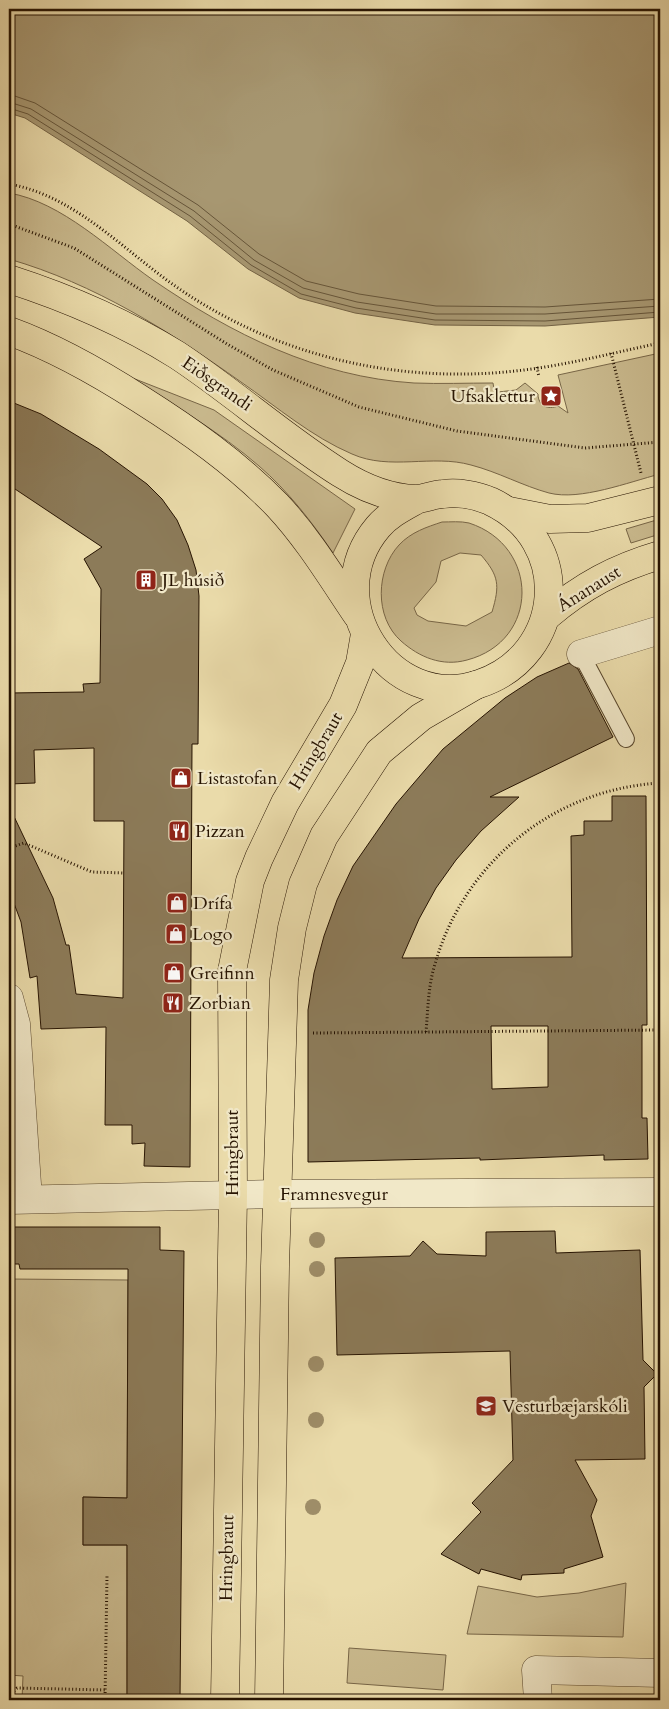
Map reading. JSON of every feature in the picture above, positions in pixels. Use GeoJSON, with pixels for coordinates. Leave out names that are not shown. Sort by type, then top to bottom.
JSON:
{"type":"FeatureCollection","features":[{"type":"Feature","properties":{"kind":"main road","name":"Eiðsgrandi"},"geometry":{"type":"LineString","coordinates":[[9,279],[56,295],[118,321],[177,355],[317,458],[358,484],[386,494],[418,499]]}},
{"type":"Feature","properties":{"kind":"main road"},"geometry":{"type":"LineString","coordinates":[[9,331],[79,361],[185,428],[238,466],[278,506],[310,545],[380,656],[400,673],[424,684],[450,689],[476,685]]}},
{"type":"Feature","properties":{"kind":"main road"},"geometry":{"type":"LineString","coordinates":[[361,625],[355,584],[357,568],[366,546],[379,526],[397,510],[418,499],[441,494],[465,494],[488,500],[509,511],[550,519],[588,518],[660,500]]}},
{"type":"Feature","properties":{"kind":"main road"},"geometry":{"type":"LineString","coordinates":[[269,1700],[274,1286],[284,980],[292,928],[303,884],[324,836],[379,752],[421,717],[476,685],[500,676],[521,660],[537,640],[547,616],[550,586],[544,558],[530,532],[509,511]]}},
{"type":"Feature","properties":{"kind":"main road","name":"Ánanaust"},"geometry":{"type":"LineString","coordinates":[[547,616],[570,597],[597,579],[628,564],[660,555]]}},
{"type":"Feature","properties":{"kind":"main road","name":"Hringbraut"},"geometry":{"type":"LineString","coordinates":[[225,1700],[233,1194],[232,971],[250,881],[285,803],[343,705],[360,663],[361,625]]}},
{"type":"Feature","properties":{"kind":"street"},"geometry":{"type":"LineString","coordinates":[[581,654],[660,630]]}},
{"type":"Feature","properties":{"kind":"street"},"geometry":{"type":"LineString","coordinates":[[9,998],[16,1024],[18,1199]]}},
{"type":"Feature","properties":{"kind":"street","name":"Framnesvegur"},"geometry":{"type":"LineString","coordinates":[[18,1199],[233,1194],[660,1192]]}},
{"type":"Feature","properties":{"kind":"street"},"geometry":{"type":"LineString","coordinates":[[538,1700],[536,1670],[660,1673]]}},
{"type":"Feature","properties":{"kind":"lane"},"geometry":{"type":"LineString","coordinates":[[581,654],[626,739]]}},
{"type":"Feature","properties":{"kind":"path"},"geometry":{"type":"LineString","coordinates":[[9,158],[13,160],[9,171]]}},
{"type":"Feature","properties":{"kind":"path"},"geometry":{"type":"LineString","coordinates":[[9,184],[41,192],[73,209],[206,307],[256,332],[312,354],[376,369],[439,375],[515,371],[660,343]]}},
{"type":"Feature","properties":{"kind":"path"},"geometry":{"type":"LineString","coordinates":[[9,224],[74,248],[258,362],[359,408],[408,421],[502,438],[585,448],[634,446],[660,442]]}},
{"type":"Feature","properties":{"kind":"path"},"geometry":{"type":"LineString","coordinates":[[612,353],[634,446]]}},
{"type":"Feature","properties":{"kind":"path"},"geometry":{"type":"LineString","coordinates":[[537,367],[539,377]]}},
{"type":"Feature","properties":{"kind":"path"},"geometry":{"type":"LineString","coordinates":[[426,1032],[434,965],[445,933],[470,889],[503,850],[527,830],[553,813],[582,800],[611,790],[660,783]]}},
{"type":"Feature","properties":{"kind":"path"},"geometry":{"type":"LineString","coordinates":[[9,848],[24,843],[92,872],[124,873]]}},
{"type":"Feature","properties":{"kind":"path"},"geometry":{"type":"LineString","coordinates":[[311,1033],[660,1030]]}},
{"type":"Feature","properties":{"kind":"path"},"geometry":{"type":"LineString","coordinates":[[106,1700],[107,1574]]}},
{"type":"Feature","properties":{"kind":"path"},"geometry":{"type":"LineString","coordinates":[[9,1696],[18,1688],[106,1690]]}},
{"type":"Feature","properties":{"kind":"shaded area"},"geometry":{"type":"Polygon","coordinates":[[[9,193],[29,198],[67,217],[153,280],[213,318],[277,350],[343,372],[378,379],[414,383],[493,383],[494,389],[498,392],[516,390],[525,383],[538,394],[540,402],[544,406],[551,408],[558,406],[568,413],[558,375],[660,353],[660,474],[590,493],[561,495],[539,490],[481,468],[456,462],[381,461],[366,459],[352,454],[309,430],[159,327],[101,295],[41,269],[9,259],[9,193]]]}},
{"type":"Feature","properties":{"kind":"shaded area"},"geometry":{"type":"Polygon","coordinates":[[[130,377],[214,410],[355,509],[333,553],[299,507],[259,466],[212,430],[130,377]]]}},
{"type":"Feature","properties":{"kind":"shaded area"},"geometry":{"type":"Polygon","coordinates":[[[660,519],[660,534],[631,543],[626,529],[660,519]]]}},
{"type":"Feature","properties":{"kind":"shaded area"},"geometry":{"type":"Polygon","coordinates":[[[442,522],[466,522],[492,535],[509,551],[519,571],[522,593],[518,614],[508,634],[491,650],[458,662],[431,659],[408,647],[392,631],[382,607],[382,580],[391,555],[399,545],[419,530],[442,522]],[[460,553],[441,561],[436,582],[414,608],[417,615],[428,621],[466,626],[492,612],[497,588],[496,581],[491,569],[481,555],[460,553]]]}},
{"type":"Feature","properties":{"kind":"shaded area"},"geometry":{"type":"Polygon","coordinates":[[[9,1279],[128,1280],[127,1498],[83,1497],[83,1545],[127,1545],[127,1700],[22,1700],[23,1676],[9,1675],[11,1485],[9,1484],[9,1279]]]}},
{"type":"Feature","properties":{"kind":"shaded area"},"geometry":{"type":"Polygon","coordinates":[[[626,1583],[623,1637],[467,1634],[478,1586],[537,1597],[579,1593],[626,1583]]]}},
{"type":"Feature","properties":{"kind":"shaded area"},"geometry":{"type":"Polygon","coordinates":[[[349,1648],[446,1655],[443,1690],[347,1683],[349,1648]]]}},
{"type":"Feature","properties":{"kind":"water"},"geometry":{"type":"Polygon","coordinates":[[[9,9],[660,9],[660,317],[545,326],[435,325],[355,313],[299,298],[248,269],[187,221],[25,118],[9,113],[9,9]]]}},
{"type":"Feature","properties":{"kind":"building"},"geometry":{"type":"Polygon","coordinates":[[[9,401],[41,414],[99,449],[147,484],[162,499],[177,520],[196,570],[199,596],[198,744],[192,744],[190,1167],[144,1166],[145,1143],[132,1144],[132,1125],[105,1125],[106,1027],[41,1029],[37,976],[30,978],[21,922],[9,890],[9,806],[53,898],[66,945],[69,945],[76,994],[123,998],[124,821],[94,821],[94,748],[34,750],[35,783],[9,784],[9,693],[84,692],[83,684],[100,683],[101,589],[84,559],[102,547],[9,485],[9,401]]]}},
{"type":"Feature","properties":{"kind":"building"},"geometry":{"type":"Polygon","coordinates":[[[569,663],[578,669],[613,737],[490,797],[519,797],[481,831],[456,860],[436,888],[419,919],[402,958],[572,957],[571,836],[584,835],[584,821],[612,821],[612,796],[646,796],[647,1025],[642,1025],[642,1118],[647,1118],[648,1159],[604,1160],[604,1155],[480,1160],[480,1158],[308,1162],[308,1010],[314,973],[324,936],[337,900],[353,866],[396,804],[443,749],[505,698],[537,677],[569,663]],[[491,1026],[492,1089],[548,1087],[548,1026],[491,1026]]]}},
{"type":"Feature","properties":{"kind":"building"},"geometry":{"type":"Polygon","coordinates":[[[9,1227],[160,1227],[160,1250],[184,1251],[180,1700],[127,1700],[127,1545],[83,1545],[83,1497],[127,1498],[128,1269],[20,1269],[19,1264],[9,1264],[9,1227]]]}},
{"type":"Feature","properties":{"kind":"building","name":"Vesturbæjarskóli"},"geometry":{"type":"Polygon","coordinates":[[[555,1231],[556,1253],[640,1250],[643,1360],[657,1374],[644,1387],[645,1459],[575,1460],[597,1500],[591,1516],[603,1557],[564,1569],[564,1573],[522,1575],[521,1580],[481,1569],[479,1574],[441,1554],[481,1512],[472,1503],[513,1460],[510,1351],[337,1355],[335,1258],[410,1256],[423,1241],[437,1254],[486,1256],[486,1232],[555,1231]]]}},
{"type":"Feature","properties":{"kind":"place","name":"Ufsaklettur"},"geometry":{"type":"Point","coordinates":[551,396]}},
{"type":"Feature","properties":{"kind":"place","name":"JL húsið"},"geometry":{"type":"Point","coordinates":[146,580]}},
{"type":"Feature","properties":{"kind":"place","name":"Listastofan"},"geometry":{"type":"Point","coordinates":[181,778]}},
{"type":"Feature","properties":{"kind":"place","name":"Pizzan"},"geometry":{"type":"Point","coordinates":[179,831]}},
{"type":"Feature","properties":{"kind":"place","name":"Drífa"},"geometry":{"type":"Point","coordinates":[177,903]}},
{"type":"Feature","properties":{"kind":"place","name":"Logo"},"geometry":{"type":"Point","coordinates":[176,934]}},
{"type":"Feature","properties":{"kind":"place","name":"Greifinn"},"geometry":{"type":"Point","coordinates":[174,973]}},
{"type":"Feature","properties":{"kind":"place","name":"Zorbian"},"geometry":{"type":"Point","coordinates":[173,1003]}},
{"type":"Feature","properties":{"kind":"place","name":"Vesturbæjarskóli"},"geometry":{"type":"Point","coordinates":[486,1406]}}]}
